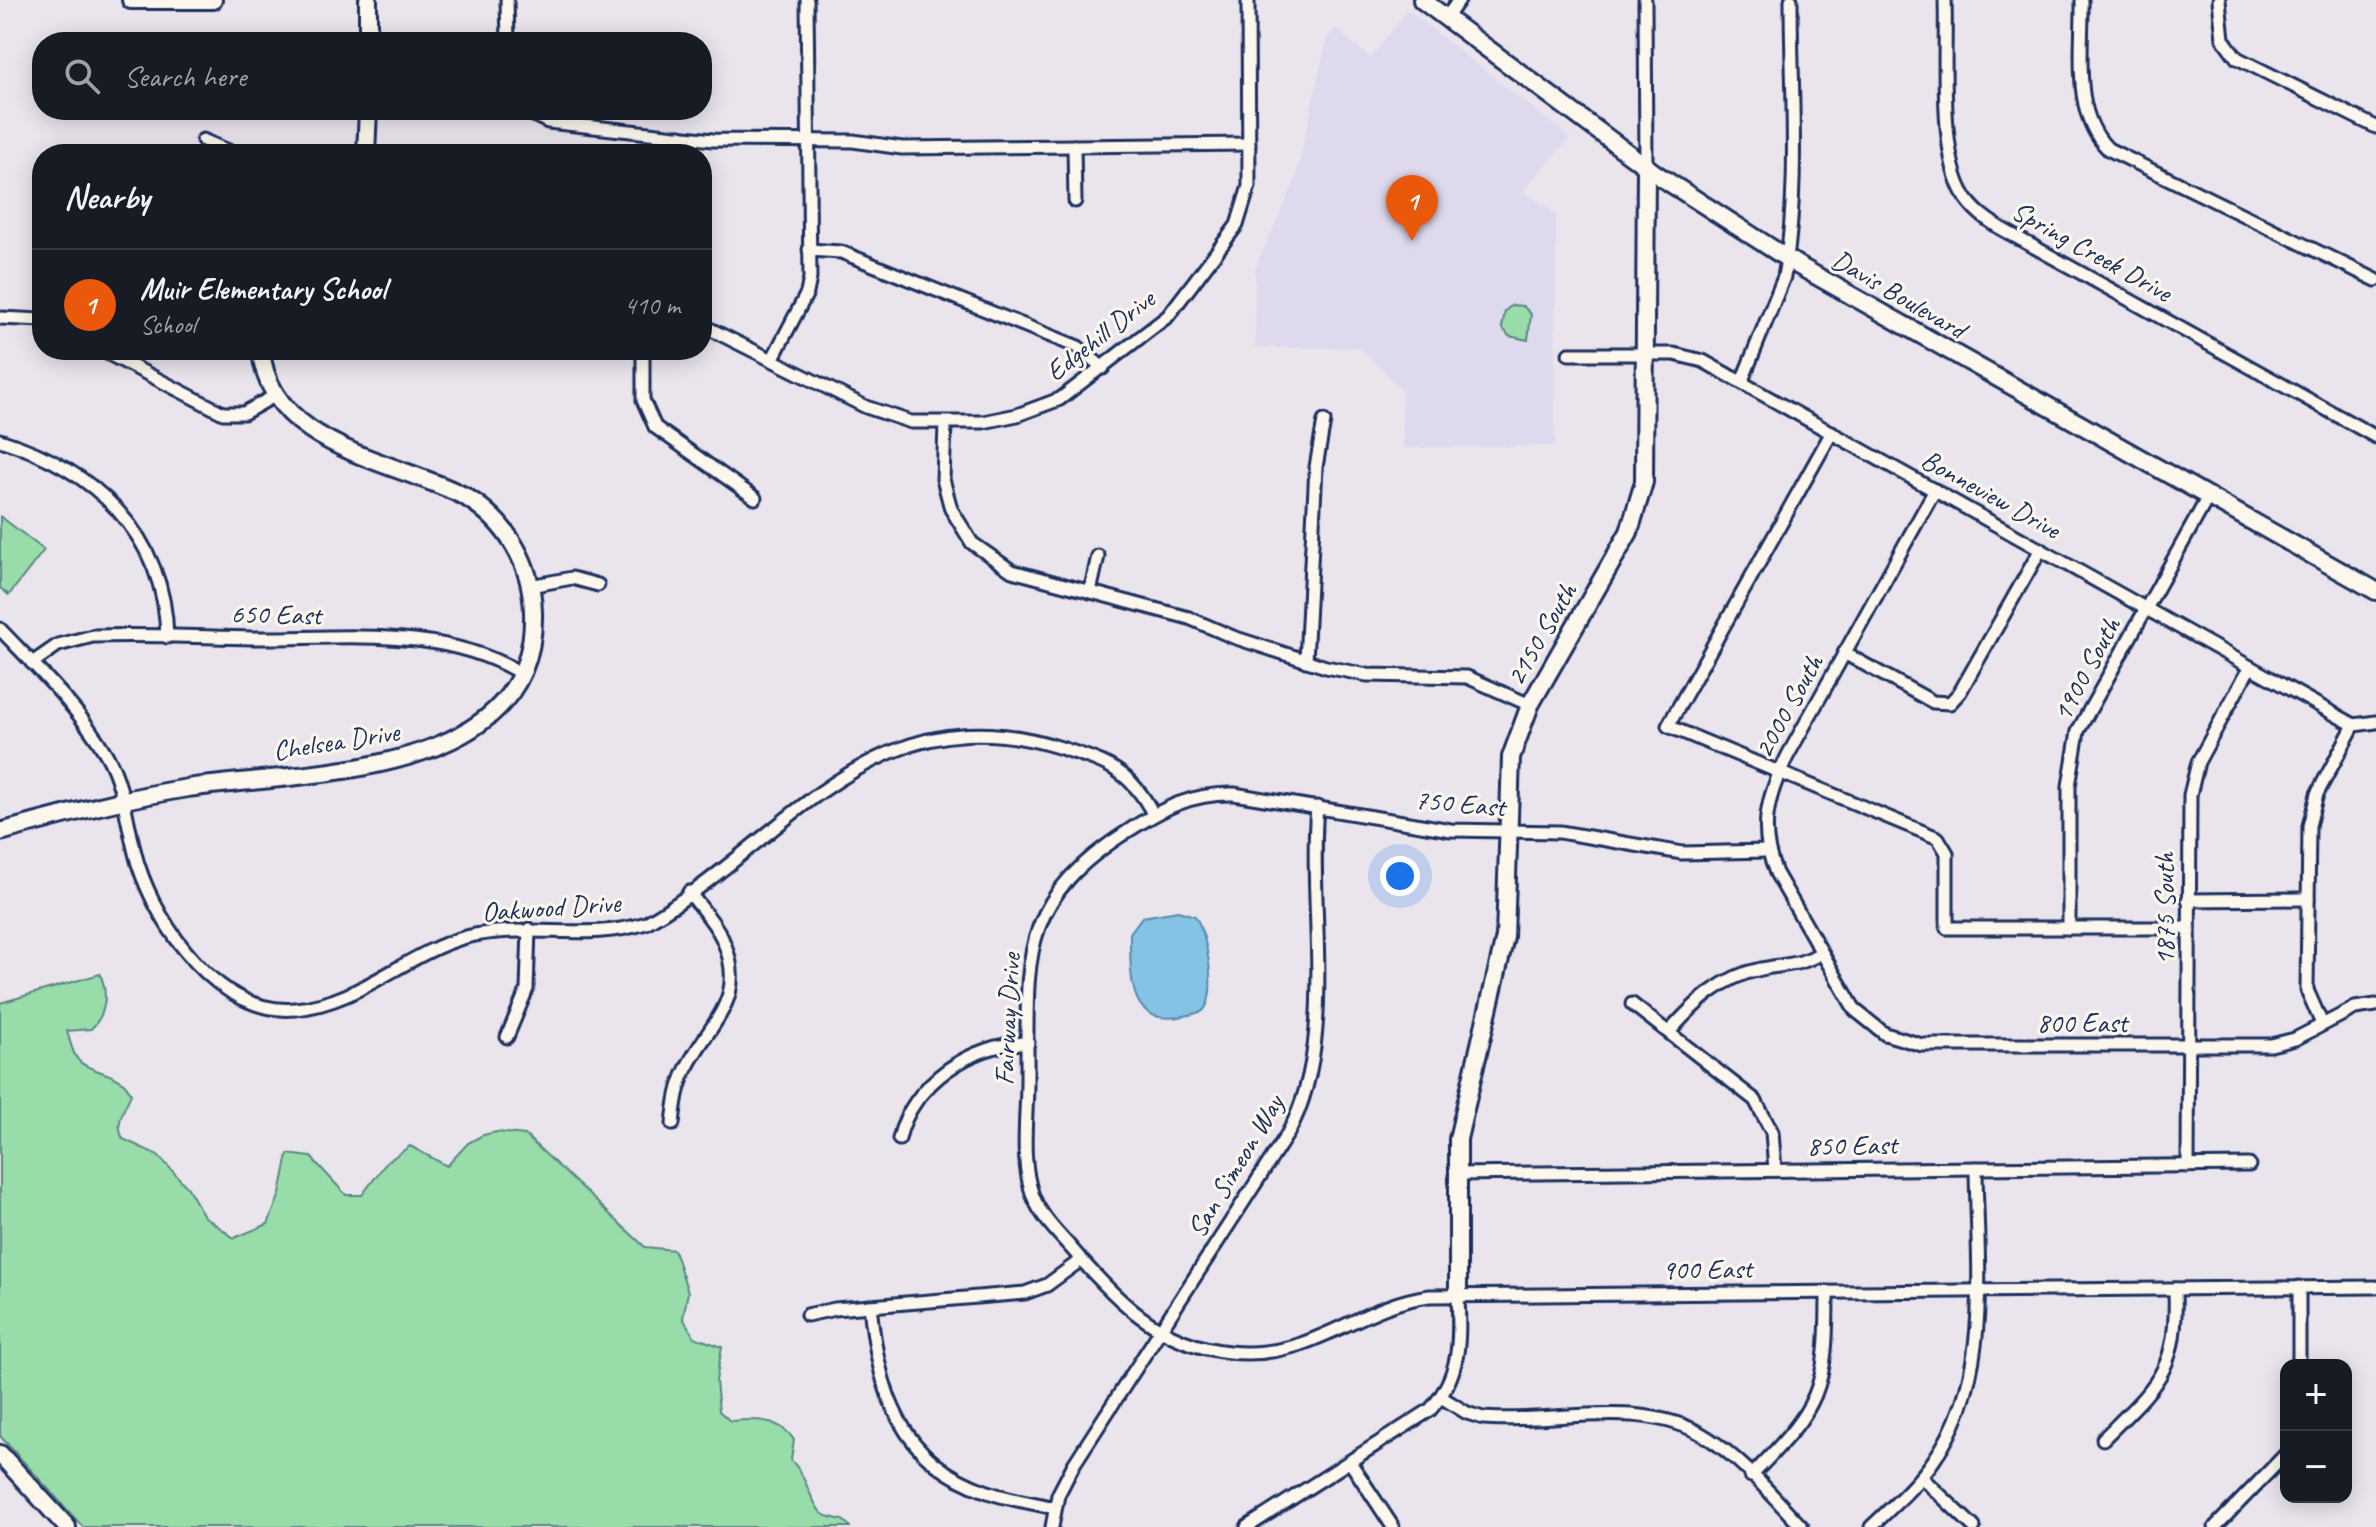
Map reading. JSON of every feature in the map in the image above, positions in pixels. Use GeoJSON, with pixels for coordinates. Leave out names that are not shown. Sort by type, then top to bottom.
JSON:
{"type":"FeatureCollection","features":[{"type":"Feature","properties":{"kind":"street"},"geometry":{"type":"LineString","coordinates":[[131,0],[213,0]]}},
{"type":"Feature","properties":{"kind":"street"},"geometry":{"type":"LineString","coordinates":[[368,0],[368,32]]}},
{"type":"Feature","properties":{"kind":"street"},"geometry":{"type":"LineString","coordinates":[[507,0],[508,32]]}},
{"type":"Feature","properties":{"kind":"street"},"geometry":{"type":"LineString","coordinates":[[773,358],[807,293],[807,0]]}},
{"type":"Feature","properties":{"kind":"street","name":"Edgehill Drive"},"geometry":{"type":"LineString","coordinates":[[712,330],[883,414],[911,422],[945,425],[983,422],[1032,410],[1060,399],[1168,316],[1231,236],[1246,200],[1249,144],[1248,0]]}},
{"type":"Feature","properties":{"kind":"street","name":"Davis Boulevard"},"geometry":{"type":"LineString","coordinates":[[1422,0],[1646,167],[1788,259],[2376,591]]}},
{"type":"Feature","properties":{"kind":"street"},"geometry":{"type":"LineString","coordinates":[[1446,18],[1459,0]]}},
{"type":"Feature","properties":{"kind":"street","name":"2150 South"},"geometry":{"type":"LineString","coordinates":[[1458,1296],[1457,1174],[1460,1124],[1505,937],[1511,757],[1530,705],[1636,517],[1645,463],[1645,0]]}},
{"type":"Feature","properties":{"kind":"street"},"geometry":{"type":"LineString","coordinates":[[1742,381],[1784,277],[1788,259],[1791,215],[1791,0]]}},
{"type":"Feature","properties":{"kind":"street","name":"Spring Creek Drive"},"geometry":{"type":"LineString","coordinates":[[1945,0],[1949,154],[1957,181],[1971,205],[2000,228],[2376,437]]}},
{"type":"Feature","properties":{"kind":"street"},"geometry":{"type":"LineString","coordinates":[[2082,0],[2085,108],[2092,128],[2108,149],[2376,280]]}},
{"type":"Feature","properties":{"kind":"street"},"geometry":{"type":"LineString","coordinates":[[2219,0],[2223,39],[2237,58],[2376,127]]}},
{"type":"Feature","properties":{"kind":"street"},"geometry":{"type":"LineString","coordinates":[[366,144],[367,120]]}},
{"type":"Feature","properties":{"kind":"street"},"geometry":{"type":"LineString","coordinates":[[543,120],[729,141],[853,141],[902,148],[1249,144]]}},
{"type":"Feature","properties":{"kind":"street"},"geometry":{"type":"LineString","coordinates":[[679,144],[680,136]]}},
{"type":"Feature","properties":{"kind":"street"},"geometry":{"type":"LineString","coordinates":[[203,140],[212,144]]}},
{"type":"Feature","properties":{"kind":"street"},"geometry":{"type":"LineString","coordinates":[[1074,146],[1075,201]]}},
{"type":"Feature","properties":{"kind":"street"},"geometry":{"type":"LineString","coordinates":[[809,250],[841,252],[1078,347],[1103,368]]}},
{"type":"Feature","properties":{"kind":"street"},"geometry":{"type":"LineString","coordinates":[[0,318],[32,320]]}},
{"type":"Feature","properties":{"kind":"street","name":"Bonneview Drive"},"geometry":{"type":"LineString","coordinates":[[1569,354],[1689,357],[1742,381],[2354,725]]}},
{"type":"Feature","properties":{"kind":"street"},"geometry":{"type":"LineString","coordinates":[[120,360],[223,413],[244,413],[276,395]]}},
{"type":"Feature","properties":{"kind":"street","name":"Chelsea Drive"},"geometry":{"type":"LineString","coordinates":[[0,832],[122,800],[364,767],[413,757],[456,738],[480,722],[506,695],[520,673],[533,628],[530,586],[509,536],[476,503],[311,431],[289,415],[276,395],[264,360]]}},
{"type":"Feature","properties":{"kind":"street"},"geometry":{"type":"LineString","coordinates":[[643,360],[643,400],[655,427],[755,498]]}},
{"type":"Feature","properties":{"kind":"street"},"geometry":{"type":"LineString","coordinates":[[1306,661],[1316,467],[1324,421]]}},
{"type":"Feature","properties":{"kind":"street"},"geometry":{"type":"LineString","coordinates":[[945,425],[945,490],[955,519],[972,543],[1012,571],[1189,618],[1306,661],[1367,675],[1467,677],[1530,705]]}},
{"type":"Feature","properties":{"kind":"street"},"geometry":{"type":"LineString","coordinates":[[1832,432],[1668,726],[1944,843],[1947,928],[2188,928]]}},
{"type":"Feature","properties":{"kind":"street"},"geometry":{"type":"LineString","coordinates":[[0,440],[46,456],[74,471],[117,509],[139,539],[155,574],[165,609],[167,637]]}},
{"type":"Feature","properties":{"kind":"street","name":"2000 South"},"geometry":{"type":"LineString","coordinates":[[1821,953],[1767,851],[1765,817],[1779,772],[1935,490]]}},
{"type":"Feature","properties":{"kind":"street","name":"1900 South"},"geometry":{"type":"LineString","coordinates":[[2069,928],[2069,786],[2073,749],[2086,715],[2208,497]]}},
{"type":"Feature","properties":{"kind":"street"},"geometry":{"type":"LineString","coordinates":[[1844,653],[1933,702],[1950,703],[1960,692],[2041,549]]}},
{"type":"Feature","properties":{"kind":"street"},"geometry":{"type":"LineString","coordinates":[[1090,592],[1098,556]]}},
{"type":"Feature","properties":{"kind":"street"},"geometry":{"type":"LineString","coordinates":[[530,586],[572,578],[598,585]]}},
{"type":"Feature","properties":{"kind":"street","name":"Oakwood Drive"},"geometry":{"type":"LineString","coordinates":[[0,629],[106,753],[139,867],[165,919],[214,983],[233,997],[257,1006],[294,1009],[331,1002],[365,989],[439,946],[478,934],[529,929],[632,927],[662,913],[840,777],[880,755],[941,737],[980,734],[1014,736],[1097,760],[1134,783],[1153,814]]}},
{"type":"Feature","properties":{"kind":"street","name":"650 East"},"geometry":{"type":"LineString","coordinates":[[32,663],[52,648],[86,637],[430,641],[491,657],[520,673]]}},
{"type":"Feature","properties":{"kind":"street","name":"1875 South"},"geometry":{"type":"LineString","coordinates":[[2188,1166],[2189,812],[2193,778],[2202,754],[2250,667]]}},
{"type":"Feature","properties":{"kind":"street"},"geometry":{"type":"LineString","coordinates":[[2322,1024],[2307,990],[2312,810],[2323,779],[2354,725],[2376,722]]}},
{"type":"Feature","properties":{"kind":"street","name":"750 East"},"geometry":{"type":"LineString","coordinates":[[1153,814],[1188,798],[1219,794],[1451,830],[1560,832],[1682,853],[1767,851]]}},
{"type":"Feature","properties":{"kind":"street","name":"San Simeon Way"},"geometry":{"type":"LineString","coordinates":[[1052,1527],[1054,1508],[1068,1474],[1288,1133],[1308,1087],[1315,1048],[1317,807]]}},
{"type":"Feature","properties":{"kind":"street","name":"Fairway Drive"},"geometry":{"type":"LineString","coordinates":[[1081,1260],[1043,1215],[1030,1185],[1027,1162],[1031,957],[1050,902],[1066,879],[1088,858],[1153,814]]}},
{"type":"Feature","properties":{"kind":"street"},"geometry":{"type":"LineString","coordinates":[[673,1124],[680,1081],[691,1060],[720,1021],[730,986],[729,960],[722,937],[689,892]]}},
{"type":"Feature","properties":{"kind":"street"},"geometry":{"type":"LineString","coordinates":[[2188,900],[2308,899]]}},
{"type":"Feature","properties":{"kind":"street"},"geometry":{"type":"LineString","coordinates":[[507,1037],[527,989],[529,929]]}},
{"type":"Feature","properties":{"kind":"street"},"geometry":{"type":"LineString","coordinates":[[1669,1032],[1717,986],[1753,970],[1803,964],[1821,953]]}},
{"type":"Feature","properties":{"kind":"street","name":"800 East"},"geometry":{"type":"LineString","coordinates":[[1821,953],[1855,1010],[1885,1034],[1910,1042],[1945,1046],[2279,1044],[2355,1008],[2376,1005]]}},
{"type":"Feature","properties":{"kind":"street"},"geometry":{"type":"LineString","coordinates":[[1632,1004],[1742,1087],[1761,1107],[1774,1141],[1775,1170]]}},
{"type":"Feature","properties":{"kind":"street"},"geometry":{"type":"LineString","coordinates":[[899,1139],[905,1114],[913,1102],[964,1059],[995,1044],[1028,1043]]}},
{"type":"Feature","properties":{"kind":"street","name":"850 East"},"geometry":{"type":"LineString","coordinates":[[1457,1174],[2249,1165]]}},
{"type":"Feature","properties":{"kind":"street"},"geometry":{"type":"LineString","coordinates":[[1871,1527],[1921,1477],[1949,1437],[1967,1393],[1976,1340],[1976,1168]]}},
{"type":"Feature","properties":{"kind":"street"},"geometry":{"type":"LineString","coordinates":[[807,1315],[870,1306],[1025,1293],[1047,1285],[1081,1260]]}},
{"type":"Feature","properties":{"kind":"street","name":"900 East"},"geometry":{"type":"LineString","coordinates":[[1081,1260],[1125,1308],[1160,1330],[1218,1351],[1274,1352],[1326,1337],[1387,1305],[1429,1296],[2376,1287]]}},
{"type":"Feature","properties":{"kind":"street"},"geometry":{"type":"LineString","coordinates":[[2299,1287],[2299,1359]]}},
{"type":"Feature","properties":{"kind":"street"},"geometry":{"type":"LineString","coordinates":[[2103,1439],[2150,1392],[2165,1369],[2175,1333],[2175,1289]]}},
{"type":"Feature","properties":{"kind":"street"},"geometry":{"type":"LineString","coordinates":[[1751,1476],[1798,1428],[1817,1398],[1826,1366],[1827,1292]]}},
{"type":"Feature","properties":{"kind":"street"},"geometry":{"type":"LineString","coordinates":[[1247,1527],[1417,1421],[1441,1397],[1450,1384],[1459,1354],[1458,1296]]}},
{"type":"Feature","properties":{"kind":"street"},"geometry":{"type":"LineString","coordinates":[[870,1306],[884,1392],[899,1422],[918,1448],[941,1467],[977,1489],[1054,1508]]}},
{"type":"Feature","properties":{"kind":"street"},"geometry":{"type":"LineString","coordinates":[[1441,1397],[1467,1413],[1483,1418],[1640,1417],[1667,1421],[1705,1436],[1802,1527]]}},
{"type":"Feature","properties":{"kind":"street"},"geometry":{"type":"LineString","coordinates":[[0,1454],[67,1527]]}},
{"type":"Feature","properties":{"kind":"street"},"geometry":{"type":"LineString","coordinates":[[2215,1527],[2280,1460]]}},
{"type":"Feature","properties":{"kind":"street"},"geometry":{"type":"LineString","coordinates":[[1350,1462],[1393,1527]]}},
{"type":"Feature","properties":{"kind":"street"},"geometry":{"type":"LineString","coordinates":[[1921,1477],[1974,1527]]}},
{"type":"Feature","properties":{"kind":"shaded area"},"geometry":{"type":"Polygon","coordinates":[[[1408,10],[1570,138],[1523,191],[1556,214],[1555,446],[1403,448],[1402,390],[1360,348],[1255,348],[1255,268],[1295,181],[1327,38],[1336,28],[1370,58],[1408,10]]]}},
{"type":"Feature","properties":{"kind":"green space"},"geometry":{"type":"Polygon","coordinates":[[[1512,305],[1523,306],[1531,314],[1528,340],[1509,336],[1502,327],[1505,311],[1512,305]]]}},
{"type":"Feature","properties":{"kind":"green space"},"geometry":{"type":"Polygon","coordinates":[[[0,516],[44,550],[9,595],[0,588],[0,516]]]}},
{"type":"Feature","properties":{"kind":"green space"},"geometry":{"type":"Polygon","coordinates":[[[100,974],[105,995],[103,1010],[91,1029],[67,1031],[73,1051],[85,1065],[115,1077],[127,1087],[131,1094],[120,1121],[123,1139],[158,1155],[188,1188],[204,1216],[234,1238],[268,1224],[280,1194],[288,1154],[311,1157],[346,1195],[362,1195],[387,1162],[410,1146],[447,1166],[468,1143],[483,1135],[497,1132],[525,1135],[645,1247],[674,1250],[688,1292],[683,1318],[694,1337],[722,1347],[716,1381],[719,1411],[730,1421],[765,1421],[788,1432],[794,1440],[791,1460],[819,1510],[850,1527],[83,1527],[0,1436],[0,1003],[100,974]]]}},
{"type":"Feature","properties":{"kind":"water"},"geometry":{"type":"Polygon","coordinates":[[[1178,911],[1195,916],[1199,924],[1207,949],[1210,992],[1203,1011],[1179,1017],[1161,1017],[1148,1013],[1134,990],[1130,933],[1142,917],[1178,911]]]}},
{"type":"Feature","properties":{"kind":"place","name":"Muir Elementary School"},"geometry":{"type":"Point","coordinates":[1412,241]}}]}
